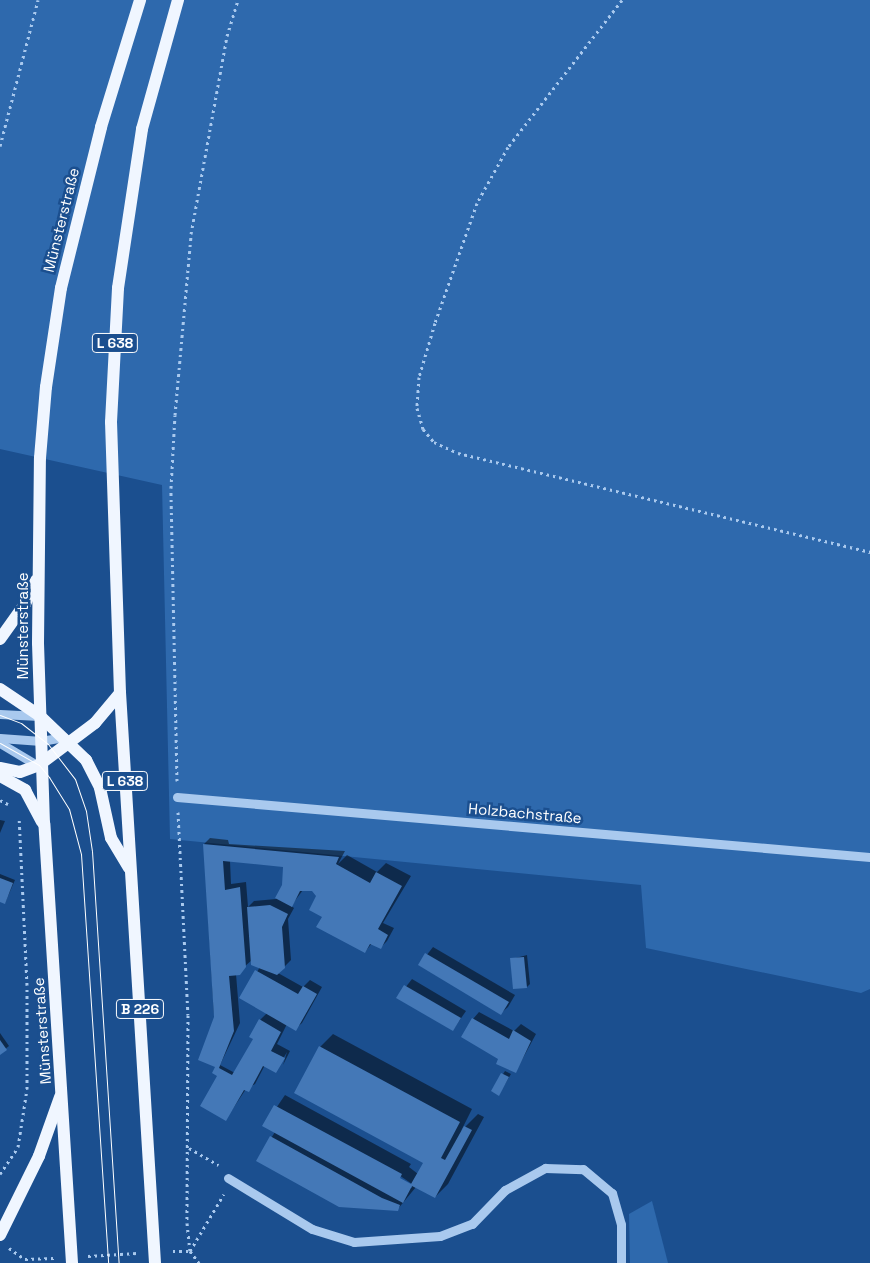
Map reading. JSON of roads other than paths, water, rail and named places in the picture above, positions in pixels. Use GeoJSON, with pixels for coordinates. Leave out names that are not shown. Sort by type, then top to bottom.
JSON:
{"type":"FeatureCollection","features":[{"type":"Feature","properties":{"kind":"main road","name":"Münsterstraße"},"geometry":{"type":"LineString","coordinates":[[72,1263],[41,765],[39,573],[44,405],[61,288],[101,128],[140,0]]}},
{"type":"Feature","properties":{"kind":"main road","name":"L 638"},"geometry":{"type":"LineString","coordinates":[[131,870],[120,693],[111,422],[118,288],[142,130],[178,0]]}},
{"type":"Feature","properties":{"kind":"main road"},"geometry":{"type":"LineString","coordinates":[[0,639],[25,604],[39,573]]}},
{"type":"Feature","properties":{"kind":"main road","name":"B 226"},"geometry":{"type":"LineString","coordinates":[[0,689],[40,716],[67,740],[94,774],[111,838],[131,870],[155,1263]]}},
{"type":"Feature","properties":{"kind":"main road"},"geometry":{"type":"LineString","coordinates":[[0,768],[20,772],[41,765],[67,740],[82,734],[120,693]]}},
{"type":"Feature","properties":{"kind":"main road"},"geometry":{"type":"LineString","coordinates":[[0,776],[25,790],[44,824]]}},
{"type":"Feature","properties":{"kind":"main road"},"geometry":{"type":"LineString","coordinates":[[0,1234],[39,1156],[62,1090]]}},
{"type":"Feature","properties":{"kind":"street"},"geometry":{"type":"LineString","coordinates":[[0,714],[40,716]]}},
{"type":"Feature","properties":{"kind":"street"},"geometry":{"type":"LineString","coordinates":[[0,738],[41,741],[67,740]]}},
{"type":"Feature","properties":{"kind":"street"},"geometry":{"type":"LineString","coordinates":[[0,743],[41,765]]}},
{"type":"Feature","properties":{"kind":"street","name":"Holzbachstraße"},"geometry":{"type":"LineString","coordinates":[[177,797],[870,857]]}},
{"type":"Feature","properties":{"kind":"street"},"geometry":{"type":"LineString","coordinates":[[228,1178],[312,1229],[354,1242],[440,1236],[472,1224],[505,1190],[545,1168],[583,1169],[612,1193],[622,1226],[621,1263]]}},
{"type":"Feature","properties":{"kind":"tram line"},"geometry":{"type":"LineString","coordinates":[[0,715],[21,723],[48,744],[75,779],[86,811],[92,851],[119,1263]]}},
{"type":"Feature","properties":{"kind":"tram line"},"geometry":{"type":"LineString","coordinates":[[0,743],[39,765],[49,777],[69,809],[81,854],[108,1263]]}}]}
